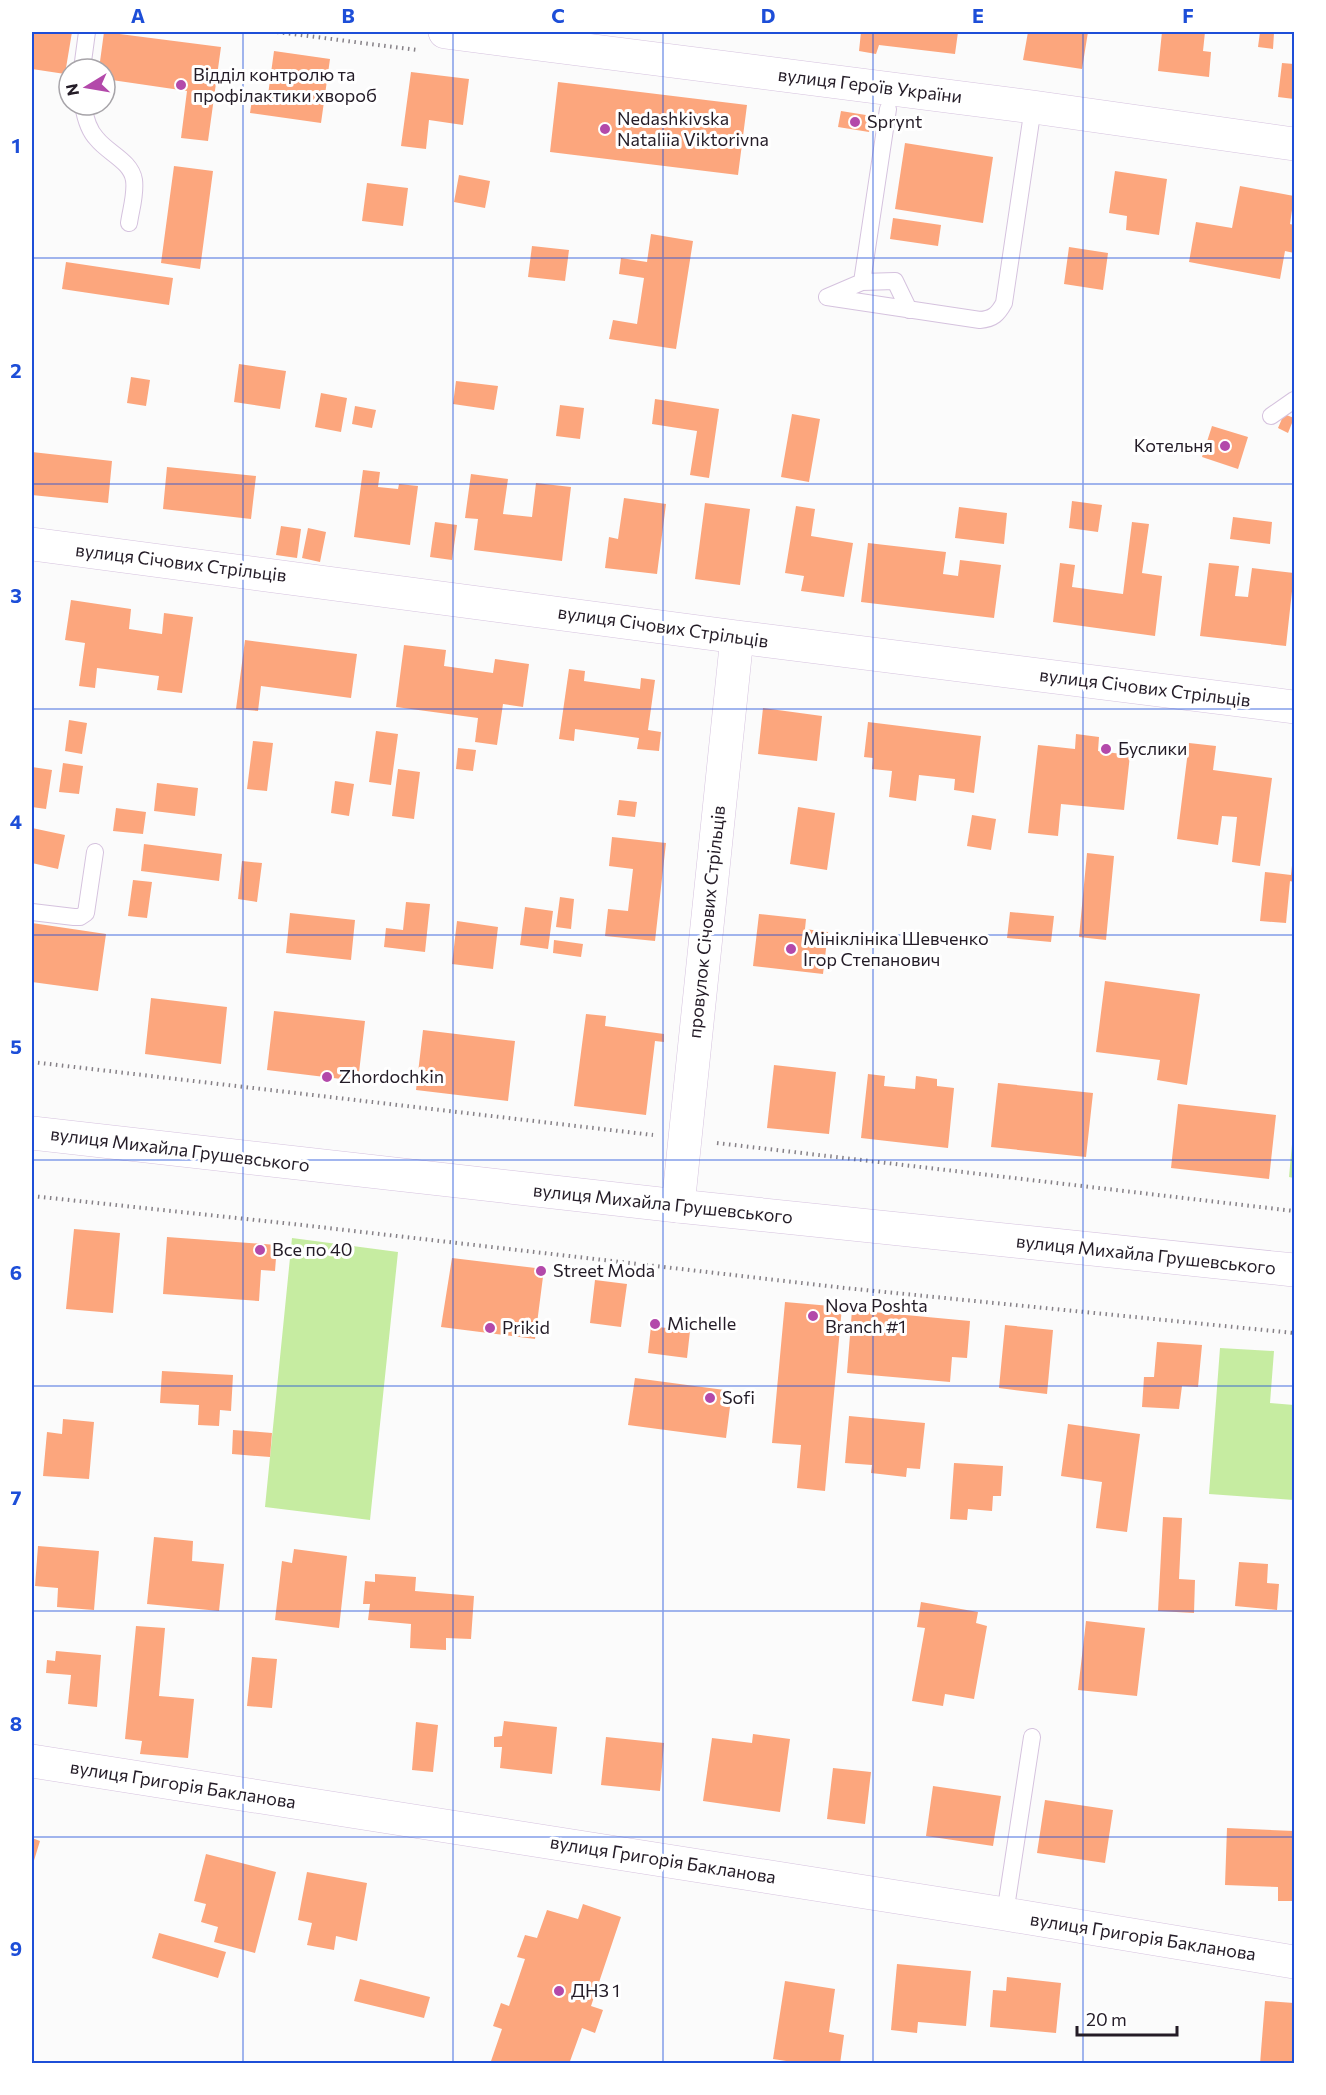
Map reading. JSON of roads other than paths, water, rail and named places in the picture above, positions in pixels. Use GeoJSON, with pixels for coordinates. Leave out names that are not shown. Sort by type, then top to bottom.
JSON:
{"type":"FeatureCollection","features":[{"type":"Feature","properties":{"kind":"street","name":"вулиця Героїв України"},"geometry":{"type":"LineString","coordinates":[[445,32],[1033,107],[1294,144]]}},
{"type":"Feature","properties":{"kind":"street","name":"вулиця Січових Стрільців"},"geometry":{"type":"LineString","coordinates":[[32,544],[737,637],[1294,707]]}},
{"type":"Feature","properties":{"kind":"street","name":"провулок Січових Стрільців"},"geometry":{"type":"LineString","coordinates":[[678,1206],[737,637]]}},
{"type":"Feature","properties":{"kind":"street","name":"вулиця Михайла Грушевського"},"geometry":{"type":"LineString","coordinates":[[32,1139],[1294,1270]]}},
{"type":"Feature","properties":{"kind":"street","name":"вулиця Григорія Бакланова"},"geometry":{"type":"LineString","coordinates":[[32,1761],[1005,1914],[1294,1962]]}},
{"type":"Feature","properties":{"kind":"lane"},"geometry":{"type":"LineString","coordinates":[[84,57],[87,32]]}},
{"type":"Feature","properties":{"kind":"lane"},"geometry":{"type":"LineString","coordinates":[[909,310],[895,281],[862,282],[827,297],[909,310],[980,320],[990,319],[999,313],[1004,303],[1033,107]]}},
{"type":"Feature","properties":{"kind":"lane"},"geometry":{"type":"LineString","coordinates":[[862,282],[888,109]]}},
{"type":"Feature","properties":{"kind":"lane"},"geometry":{"type":"LineString","coordinates":[[86,117],[93,135],[131,171],[134,195],[129,223]]}},
{"type":"Feature","properties":{"kind":"lane"},"geometry":{"type":"LineString","coordinates":[[1271,416],[1294,400]]}},
{"type":"Feature","properties":{"kind":"lane"},"geometry":{"type":"LineString","coordinates":[[32,912],[74,917],[80,917],[86,913],[95,852]]}},
{"type":"Feature","properties":{"kind":"lane"},"geometry":{"type":"LineString","coordinates":[[1005,1914],[1032,1737]]}},
{"type":"Feature","properties":{"kind":"place","name":"Відділ контролю та профілактики хвороб"},"geometry":{"type":"Point","coordinates":[181,85]}},
{"type":"Feature","properties":{"kind":"place","name":"Sprynt"},"geometry":{"type":"Point","coordinates":[855,122]}},
{"type":"Feature","properties":{"kind":"place","name":"Nedashkivska Nataliia Viktorivna"},"geometry":{"type":"Point","coordinates":[605,129]}},
{"type":"Feature","properties":{"kind":"place","name":"Котельня"},"geometry":{"type":"Point","coordinates":[1225,446]}},
{"type":"Feature","properties":{"kind":"place","name":"Буслики"},"geometry":{"type":"Point","coordinates":[1106,749]}},
{"type":"Feature","properties":{"kind":"place","name":"Мініклініка Шевченко Ігор Степанович"},"geometry":{"type":"Point","coordinates":[791,949]}},
{"type":"Feature","properties":{"kind":"place","name":"Zhordochkin"},"geometry":{"type":"Point","coordinates":[327,1077]}},
{"type":"Feature","properties":{"kind":"place","name":"Все по 40"},"geometry":{"type":"Point","coordinates":[260,1250]}},
{"type":"Feature","properties":{"kind":"place","name":"Street Moda"},"geometry":{"type":"Point","coordinates":[541,1271]}},
{"type":"Feature","properties":{"kind":"place","name":"Nova Poshta Branch #1"},"geometry":{"type":"Point","coordinates":[813,1316]}},
{"type":"Feature","properties":{"kind":"place","name":"Michelle"},"geometry":{"type":"Point","coordinates":[655,1324]}},
{"type":"Feature","properties":{"kind":"place","name":"Prikid"},"geometry":{"type":"Point","coordinates":[490,1328]}},
{"type":"Feature","properties":{"kind":"place","name":"Sofi"},"geometry":{"type":"Point","coordinates":[710,1398]}},
{"type":"Feature","properties":{"kind":"place","name":"ДНЗ 1"},"geometry":{"type":"Point","coordinates":[559,1991]}}]}
